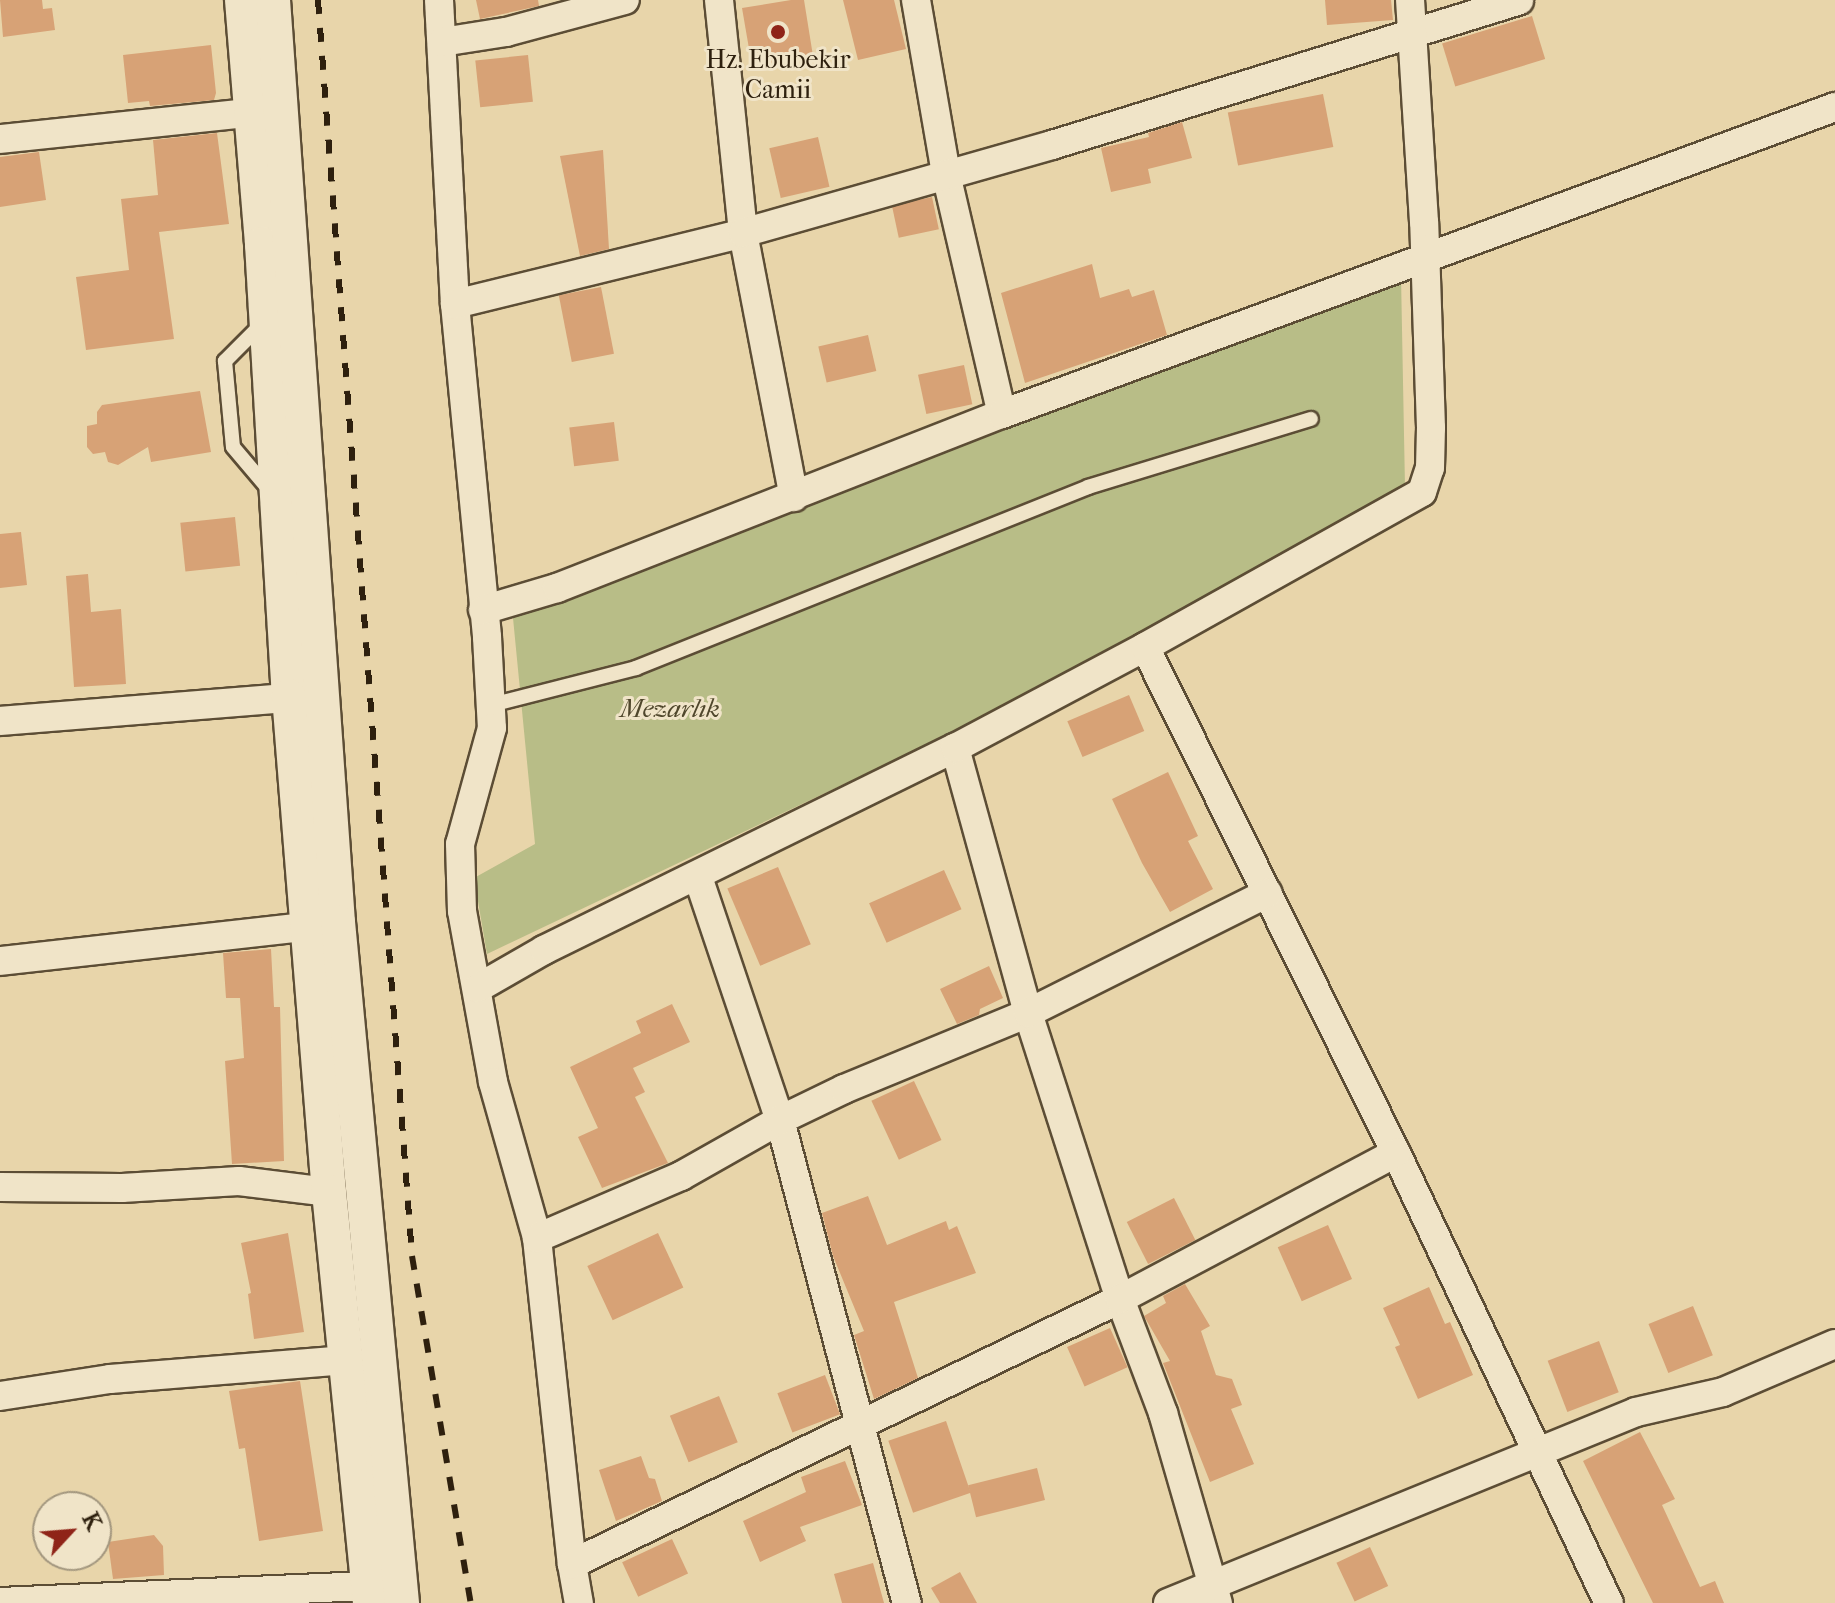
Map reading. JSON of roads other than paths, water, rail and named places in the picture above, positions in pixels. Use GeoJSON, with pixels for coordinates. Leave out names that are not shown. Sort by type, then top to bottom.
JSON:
{"type":"FeatureCollection","features":[{"type":"Feature","properties":{"kind":"street"},"geometry":{"type":"LineString","coordinates":[[242,0],[267,320],[277,499],[306,696]]}},
{"type":"Feature","properties":{"kind":"street"},"geometry":{"type":"LineString","coordinates":[[273,0],[306,696],[323,925],[385,1594]]}},
{"type":"Feature","properties":{"kind":"street"},"geometry":{"type":"LineString","coordinates":[[439,0],[455,304],[492,728],[460,844],[462,911],[493,1082],[537,1238],[572,1564],[579,1603]]}},
{"type":"Feature","properties":{"kind":"street"},"geometry":{"type":"LineString","coordinates":[[442,42],[506,32],[625,0]]}},
{"type":"Feature","properties":{"kind":"street"},"geometry":{"type":"LineString","coordinates":[[719,0],[743,233],[794,497]]}},
{"type":"Feature","properties":{"kind":"street"},"geometry":{"type":"LineString","coordinates":[[916,0],[946,174],[1002,414]]}},
{"type":"Feature","properties":{"kind":"street"},"geometry":{"type":"LineString","coordinates":[[478,988],[544,950],[698,877],[955,748],[1145,647],[1422,492],[1430,468],[1431,428],[1425,256],[1410,0]]}},
{"type":"Feature","properties":{"kind":"street"},"geometry":{"type":"LineString","coordinates":[[455,304],[743,233],[1052,145],[1519,0]]}},
{"type":"Feature","properties":{"kind":"street"},"geometry":{"type":"LineString","coordinates":[[483,610],[557,588],[1002,414],[1835,107]]}},
{"type":"Feature","properties":{"kind":"street"},"geometry":{"type":"LineString","coordinates":[[0,139],[249,113]]}},
{"type":"Feature","properties":{"kind":"street"},"geometry":{"type":"LineString","coordinates":[[1145,647],[1396,1153],[1609,1603]]}},
{"type":"Feature","properties":{"kind":"street"},"geometry":{"type":"LineString","coordinates":[[0,721],[306,696]]}},
{"type":"Feature","properties":{"kind":"street"},"geometry":{"type":"LineString","coordinates":[[955,748],[1028,1013],[1120,1299],[1163,1413],[1215,1594]]}},
{"type":"Feature","properties":{"kind":"street"},"geometry":{"type":"LineString","coordinates":[[698,877],[780,1120],[907,1603]]}},
{"type":"Feature","properties":{"kind":"street"},"geometry":{"type":"LineString","coordinates":[[537,1238],[681,1176],[780,1120],[844,1089],[1028,1013],[1268,893]]}},
{"type":"Feature","properties":{"kind":"street"},"geometry":{"type":"LineString","coordinates":[[0,961],[323,925]]}},
{"type":"Feature","properties":{"kind":"street"},"geometry":{"type":"LineString","coordinates":[[323,925],[329,1192],[346,1360],[385,1594]]}},
{"type":"Feature","properties":{"kind":"street"},"geometry":{"type":"LineString","coordinates":[[572,1564],[1120,1299],[1396,1153]]}},
{"type":"Feature","properties":{"kind":"street"},"geometry":{"type":"LineString","coordinates":[[0,1187],[122,1188],[239,1181],[329,1192]]}},
{"type":"Feature","properties":{"kind":"street"},"geometry":{"type":"LineString","coordinates":[[1168,1603],[1215,1594],[1537,1451],[1636,1412],[1723,1392],[1835,1344]]}},
{"type":"Feature","properties":{"kind":"street"},"geometry":{"type":"LineString","coordinates":[[0,1396],[110,1379],[346,1360]]}},
{"type":"Feature","properties":{"kind":"street"},"geometry":{"type":"LineString","coordinates":[[0,1602],[385,1594]]}},
{"type":"Feature","properties":{"kind":"lane"},"geometry":{"type":"LineString","coordinates":[[491,705],[636,668],[1088,487],[1311,419]]}},
{"type":"Feature","properties":{"kind":"railway"},"geometry":{"type":"LineString","coordinates":[[318,0],[412,1256],[471,1603]]}},
{"type":"Feature","properties":{"kind":"place","name":"Hz. Ebubekir Camii"},"geometry":{"type":"Point","coordinates":[778,32]}},
{"type":"Feature","properties":{"kind":"park label","name":"Mezarlık"},"geometry":{"type":"Point","coordinates":[670,709]}}]}
